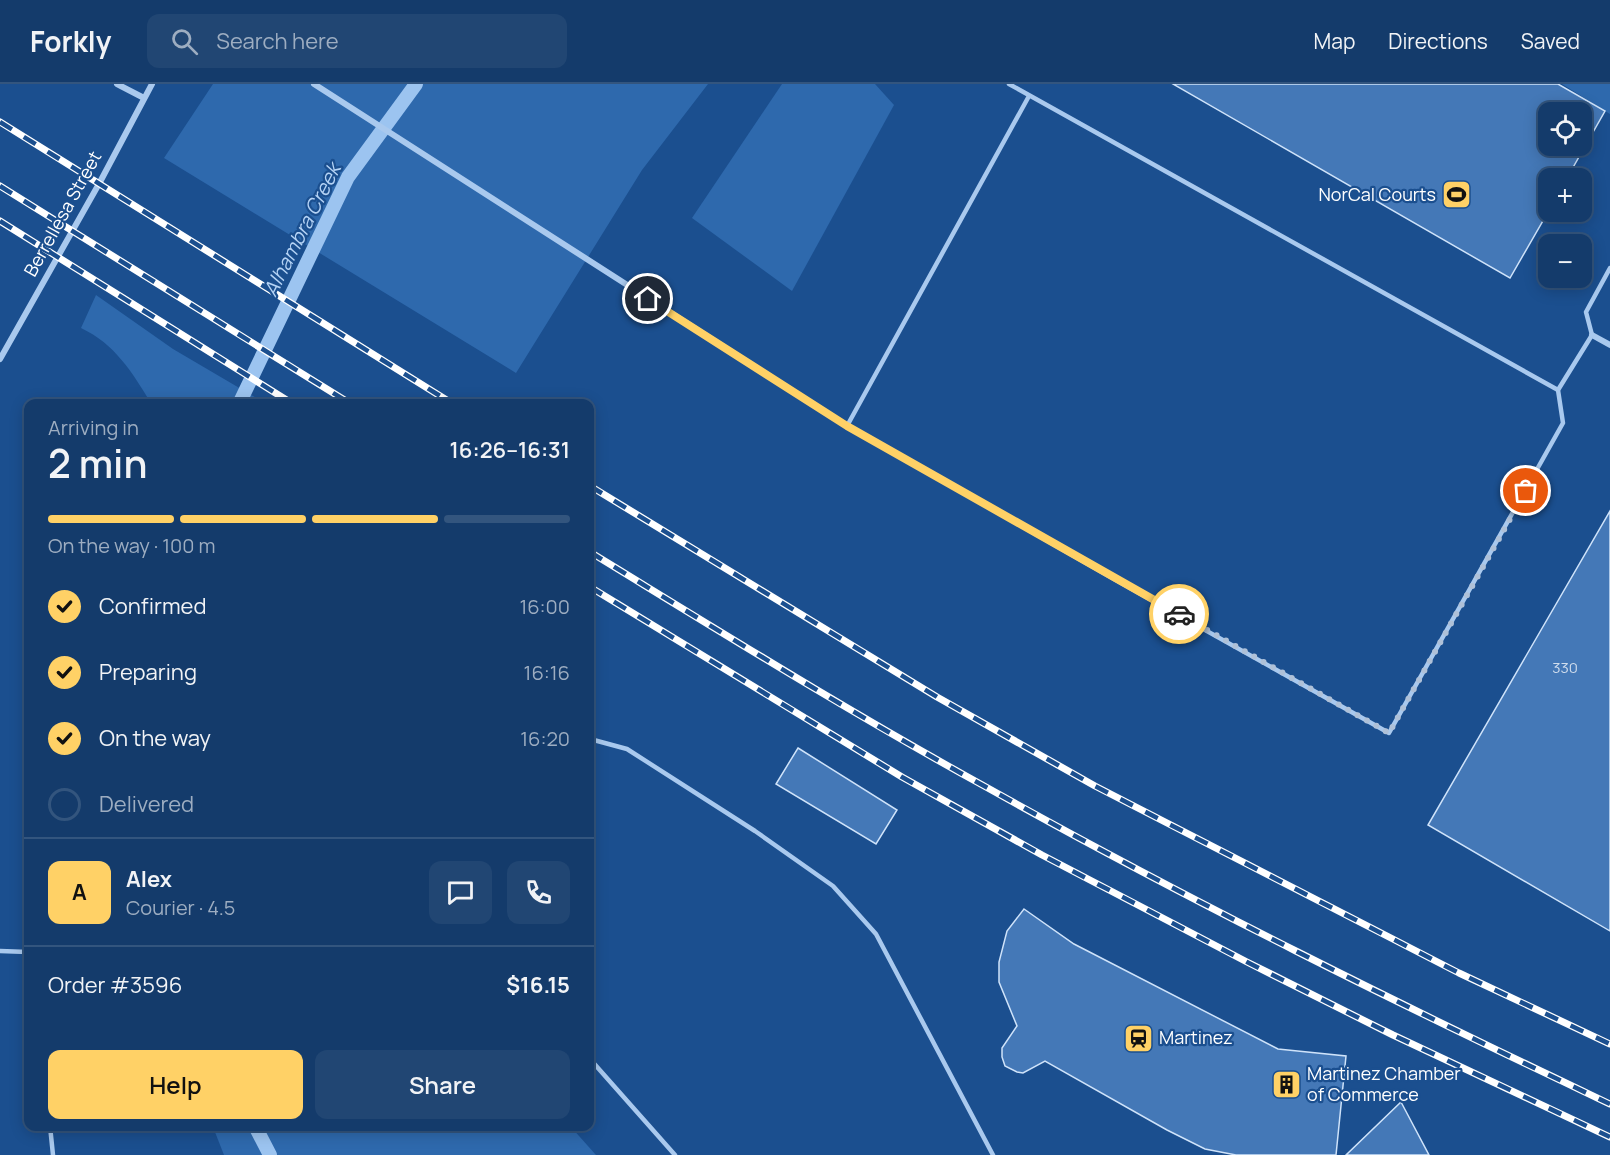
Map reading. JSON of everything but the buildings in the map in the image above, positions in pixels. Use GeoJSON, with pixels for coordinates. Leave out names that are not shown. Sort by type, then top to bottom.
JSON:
{"type":"FeatureCollection","features":[{"type":"Feature","properties":{"kind":"street"},"geometry":{"type":"LineString","coordinates":[[117,84],[144,98]]}},
{"type":"Feature","properties":{"kind":"street","name":"Berrellesa Street"},"geometry":{"type":"LineString","coordinates":[[0,359],[100,182],[152,84]]}},
{"type":"Feature","properties":{"kind":"street"},"geometry":{"type":"LineString","coordinates":[[314,84],[847,426]]}},
{"type":"Feature","properties":{"kind":"street"},"geometry":{"type":"LineString","coordinates":[[1592,335],[1610,345]]}},
{"type":"Feature","properties":{"kind":"lane"},"geometry":{"type":"LineString","coordinates":[[1009,84],[1558,390]]}},
{"type":"Feature","properties":{"kind":"lane"},"geometry":{"type":"LineString","coordinates":[[1029,96],[847,426],[1389,733],[1563,423],[1558,390],[1592,335],[1586,312],[1610,268]]}},
{"type":"Feature","properties":{"kind":"lane"},"geometry":{"type":"LineString","coordinates":[[594,739],[627,749],[754,831],[833,886],[876,934],[993,1155]]}},
{"type":"Feature","properties":{"kind":"lane"},"geometry":{"type":"LineString","coordinates":[[0,951],[24,952]]}},
{"type":"Feature","properties":{"kind":"lane"},"geometry":{"type":"LineString","coordinates":[[594,1064],[675,1155]]}},
{"type":"Feature","properties":{"kind":"lane"},"geometry":{"type":"LineString","coordinates":[[50,1131],[52,1155]]}},
{"type":"Feature","properties":{"kind":"shaded area"},"geometry":{"type":"Polygon","coordinates":[[[213,84],[708,84],[642,170],[516,373],[164,158],[213,84]]]}},
{"type":"Feature","properties":{"kind":"shaded area"},"geometry":{"type":"Polygon","coordinates":[[[782,84],[875,84],[894,105],[792,291],[692,218],[782,84]]]}},
{"type":"Feature","properties":{"kind":"shaded area"},"geometry":{"type":"Polygon","coordinates":[[[1562,84],[1610,84],[1610,114],[1562,84]]]}},
{"type":"Feature","properties":{"kind":"shaded area"},"geometry":{"type":"Polygon","coordinates":[[[96,295],[173,349],[258,399],[148,399],[122,360],[104,342],[81,328],[96,295]]]}},
{"type":"Feature","properties":{"kind":"shaded area"},"geometry":{"type":"Polygon","coordinates":[[[215,1131],[575,1131],[596,1155],[224,1155],[215,1131]]]}},
{"type":"Feature","properties":{"kind":"waterway","name":"Alhambra Creek"},"geometry":{"type":"LineString","coordinates":[[241,399],[348,177],[416,84]]}},
{"type":"Feature","properties":{"kind":"waterway","name":"Alhambra Creek"},"geometry":{"type":"LineString","coordinates":[[258,1131],[270,1155]]}},
{"type":"Feature","properties":{"kind":"railway"},"geometry":{"type":"LineString","coordinates":[[0,122],[445,399]]}},
{"type":"Feature","properties":{"kind":"railway"},"geometry":{"type":"LineString","coordinates":[[0,186],[343,399]]}},
{"type":"Feature","properties":{"kind":"railway"},"geometry":{"type":"LineString","coordinates":[[0,221],[285,399]]}},
{"type":"Feature","properties":{"kind":"railway"},"geometry":{"type":"LineString","coordinates":[[594,488],[937,697],[1095,786],[1459,973],[1610,1044]]}},
{"type":"Feature","properties":{"kind":"railway"},"geometry":{"type":"LineString","coordinates":[[594,554],[936,759],[1140,871],[1295,951],[1610,1104]]}},
{"type":"Feature","properties":{"kind":"railway"},"geometry":{"type":"LineString","coordinates":[[594,589],[902,777],[1042,855],[1393,1035],[1610,1137]]}},
{"type":"Feature","properties":{"kind":"way so far"},"geometry":{"type":"LineString","coordinates":[[1179,614],[1389,733],[1526,491]]}},
{"type":"Feature","properties":{"kind":"place","name":"NorCal Courts"},"geometry":{"type":"Point","coordinates":[1457,195]}},
{"type":"Feature","properties":{"kind":"place","name":"Martinez"},"geometry":{"type":"Point","coordinates":[1138,1038]}},
{"type":"Feature","properties":{"kind":"place","name":"Martinez Chamber of Commerce"},"geometry":{"type":"Point","coordinates":[1286,1084]}},
{"type":"Feature","properties":{"kind":"route"},"geometry":{"type":"LineString","coordinates":[[648,299],[847,426],[1179,614]]}}]}
